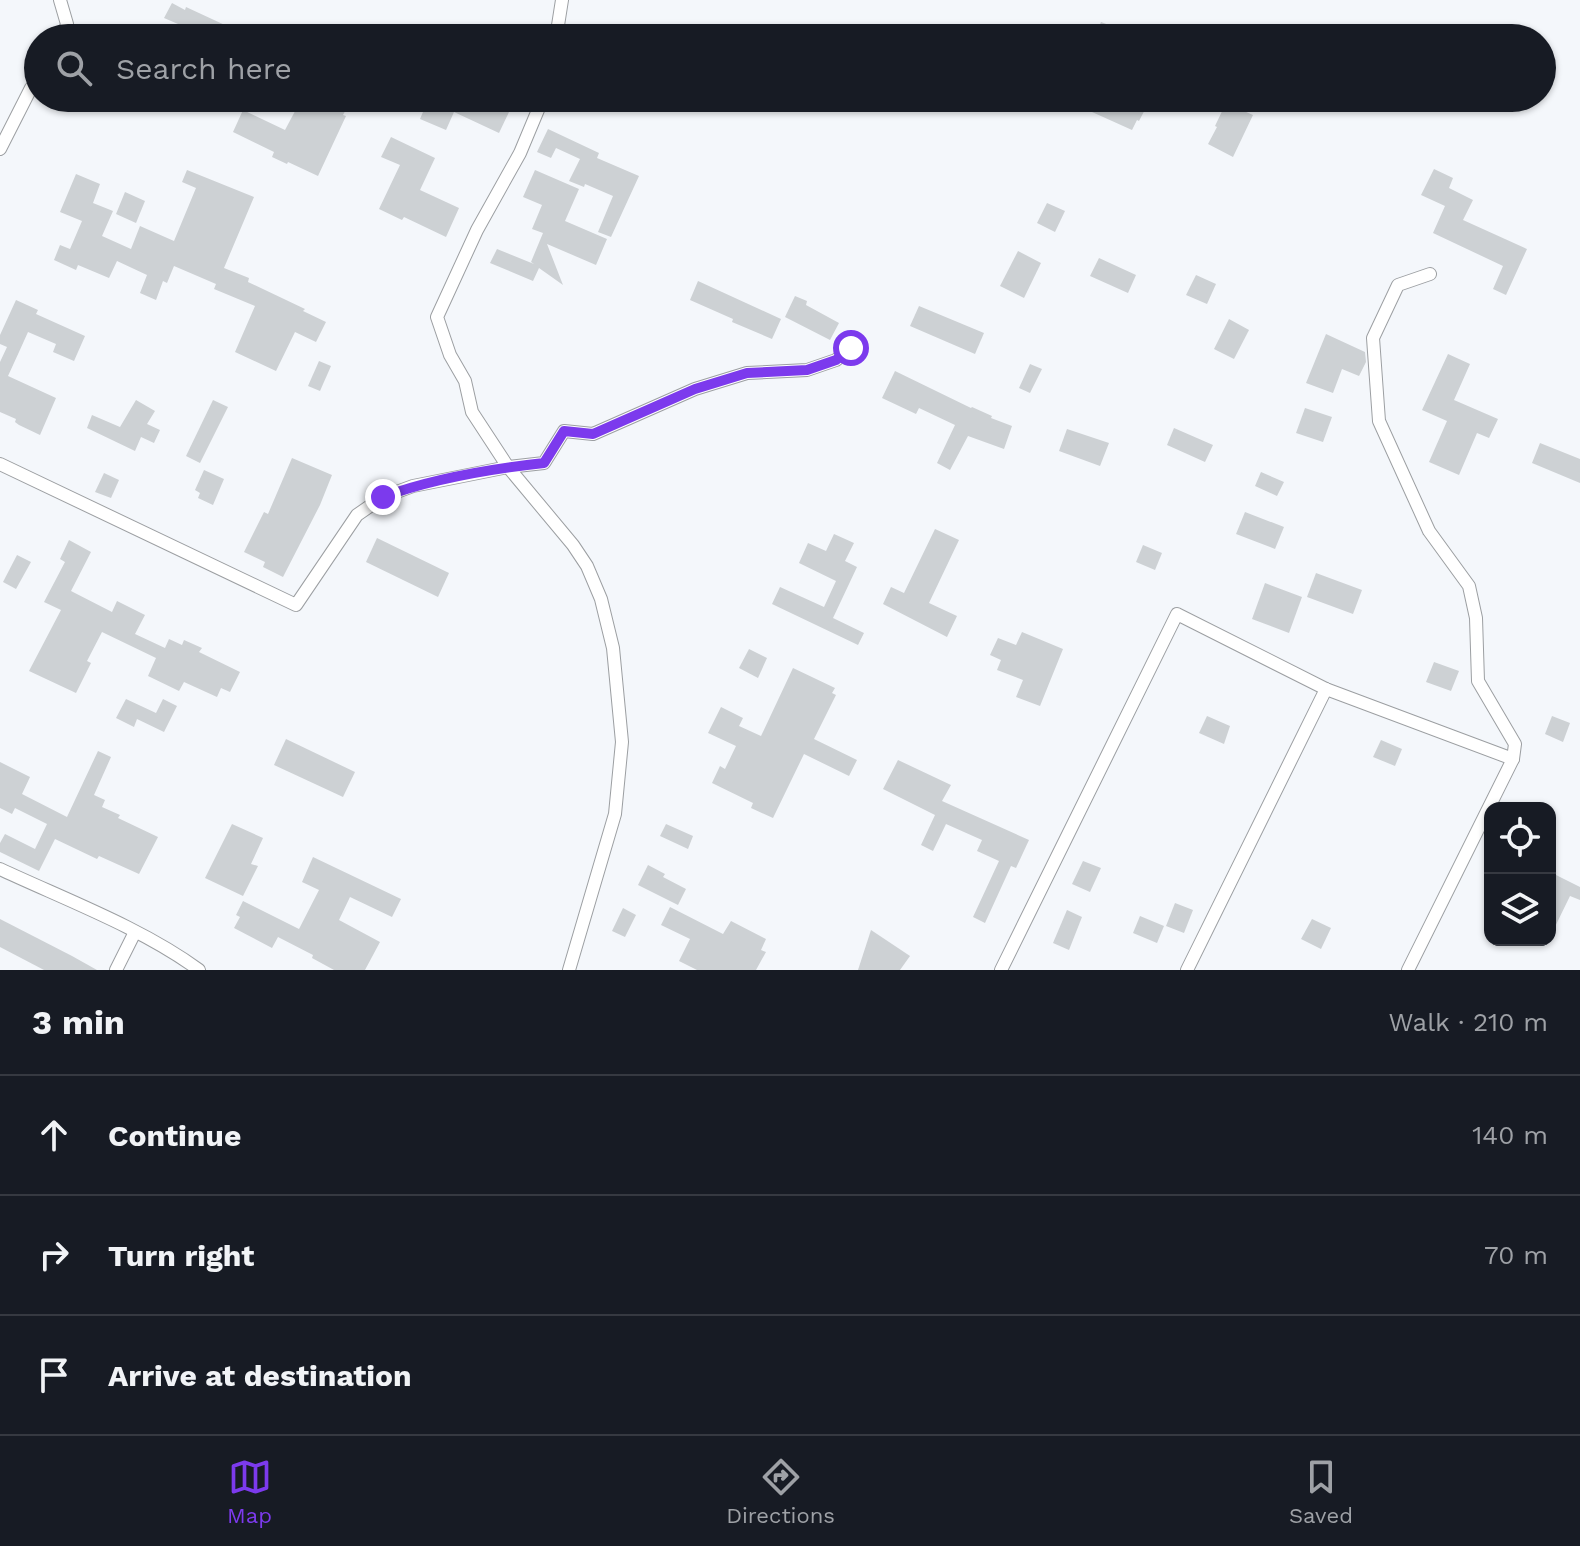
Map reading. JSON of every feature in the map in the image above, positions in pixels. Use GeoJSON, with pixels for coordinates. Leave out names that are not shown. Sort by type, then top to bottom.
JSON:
{"type":"FeatureCollection","features":[{"type":"Feature","properties":{"kind":"street"},"geometry":{"type":"LineString","coordinates":[[60,0],[67,24]]}},
{"type":"Feature","properties":{"kind":"street"},"geometry":{"type":"LineString","coordinates":[[558,24],[562,0]]}},
{"type":"Feature","properties":{"kind":"street"},"geometry":{"type":"LineString","coordinates":[[0,149],[24,102]]}},
{"type":"Feature","properties":{"kind":"street"},"geometry":{"type":"LineString","coordinates":[[537,112],[520,153],[477,230],[437,317],[450,355],[465,381],[472,412],[508,467],[587,566],[601,599],[613,648],[622,742],[615,814],[569,970]]}},
{"type":"Feature","properties":{"kind":"street"},"geometry":{"type":"LineString","coordinates":[[1408,970],[1513,759],[1515,744],[1478,681],[1476,618],[1469,586],[1429,531],[1379,421],[1373,338],[1398,285],[1430,274]]}},
{"type":"Feature","properties":{"kind":"street"},"geometry":{"type":"LineString","coordinates":[[0,464],[296,605],[357,515],[383,497],[413,486],[544,463],[564,431],[593,434],[695,389],[747,373],[807,370],[836,360],[851,348]]}},
{"type":"Feature","properties":{"kind":"street"},"geometry":{"type":"LineString","coordinates":[[1001,970],[1177,614],[1326,689],[1513,759]]}},
{"type":"Feature","properties":{"kind":"street"},"geometry":{"type":"LineString","coordinates":[[1187,970],[1326,689]]}},
{"type":"Feature","properties":{"kind":"street"},"geometry":{"type":"LineString","coordinates":[[0,869],[135,932],[199,970]]}},
{"type":"Feature","properties":{"kind":"street"},"geometry":{"type":"LineString","coordinates":[[116,970],[135,932]]}},
{"type":"Feature","properties":{"kind":"building"},"geometry":{"type":"Polygon","coordinates":[[[172,3],[223,24],[178,24],[164,18],[172,3]]]}},
{"type":"Feature","properties":{"kind":"building"},"geometry":{"type":"Polygon","coordinates":[[[242,112],[285,130],[295,112],[345,112],[343,115],[346,116],[318,176],[272,157],[274,152],[233,132],[242,112]]]}},
{"type":"Feature","properties":{"kind":"building"},"geometry":{"type":"Polygon","coordinates":[[[423,112],[454,112],[446,130],[420,119],[423,112]]]}},
{"type":"Feature","properties":{"kind":"building"},"geometry":{"type":"Polygon","coordinates":[[[454,112],[509,112],[499,133],[454,112]]]}},
{"type":"Feature","properties":{"kind":"building"},"geometry":{"type":"Polygon","coordinates":[[[1092,112],[1144,112],[1132,130],[1092,112]]]}},
{"type":"Feature","properties":{"kind":"building"},"geometry":{"type":"Polygon","coordinates":[[[1222,112],[1253,115],[1233,157],[1208,144],[1222,112]]]}},
{"type":"Feature","properties":{"kind":"building"},"geometry":{"type":"Polygon","coordinates":[[[548,129],[599,153],[597,158],[639,176],[611,237],[598,232],[613,196],[569,181],[580,159],[556,148],[551,158],[537,152],[548,129]]]}},
{"type":"Feature","properties":{"kind":"building"},"geometry":{"type":"Polygon","coordinates":[[[391,137],[435,158],[420,190],[459,208],[446,237],[379,209],[400,165],[381,157],[391,137]]]}},
{"type":"Feature","properties":{"kind":"building"},"geometry":{"type":"Polygon","coordinates":[[[1434,169],[1453,178],[1449,188],[1473,200],[1463,220],[1527,249],[1506,295],[1493,289],[1503,266],[1433,233],[1445,206],[1421,195],[1434,169]]]}},
{"type":"Feature","properties":{"kind":"building"},"geometry":{"type":"Polygon","coordinates":[[[187,170],[254,197],[224,268],[249,278],[248,282],[326,322],[316,342],[295,332],[276,371],[235,352],[255,306],[214,289],[216,284],[174,266],[167,283],[163,281],[156,300],[140,293],[147,275],[117,261],[109,278],[78,265],[76,270],[54,260],[60,245],[70,249],[82,221],[60,212],[76,174],[100,184],[93,203],[113,211],[102,236],[131,249],[140,226],[174,241],[196,188],[182,182],[187,170]]]}},
{"type":"Feature","properties":{"kind":"building"},"geometry":{"type":"Polygon","coordinates":[[[535,170],[579,189],[565,221],[607,239],[596,265],[547,244],[563,285],[539,268],[533,281],[490,263],[497,249],[534,264],[531,262],[543,233],[532,229],[542,205],[523,197],[535,170]]]}},
{"type":"Feature","properties":{"kind":"building"},"geometry":{"type":"Polygon","coordinates":[[[125,192],[145,201],[136,223],[116,214],[125,192]]]}},
{"type":"Feature","properties":{"kind":"building"},"geometry":{"type":"Polygon","coordinates":[[[1047,203],[1065,211],[1055,232],[1037,223],[1047,203]]]}},
{"type":"Feature","properties":{"kind":"building"},"geometry":{"type":"Polygon","coordinates":[[[1018,251],[1041,263],[1024,298],[1000,286],[1018,251]]]}},
{"type":"Feature","properties":{"kind":"building"},"geometry":{"type":"Polygon","coordinates":[[[1099,258],[1136,275],[1128,293],[1090,276],[1099,258]]]}},
{"type":"Feature","properties":{"kind":"building"},"geometry":{"type":"Polygon","coordinates":[[[1196,275],[1216,284],[1207,304],[1186,295],[1196,275]]]}},
{"type":"Feature","properties":{"kind":"building"},"geometry":{"type":"Polygon","coordinates":[[[698,281],[781,319],[772,339],[690,300],[698,281]]]}},
{"type":"Feature","properties":{"kind":"building"},"geometry":{"type":"Polygon","coordinates":[[[795,296],[839,323],[830,340],[785,317],[795,296]]]}},
{"type":"Feature","properties":{"kind":"building"},"geometry":{"type":"Polygon","coordinates":[[[16,300],[38,310],[36,314],[85,336],[74,361],[53,352],[56,344],[28,332],[8,376],[56,398],[40,435],[0,412],[0,362],[7,347],[0,344],[0,335],[16,300]]]}},
{"type":"Feature","properties":{"kind":"building"},"geometry":{"type":"Polygon","coordinates":[[[919,306],[984,333],[975,354],[910,326],[919,306]]]}},
{"type":"Feature","properties":{"kind":"building"},"geometry":{"type":"Polygon","coordinates":[[[1229,319],[1249,330],[1234,359],[1214,349],[1229,319]]]}},
{"type":"Feature","properties":{"kind":"building"},"geometry":{"type":"Polygon","coordinates":[[[1326,334],[1365,352],[1366,362],[1359,376],[1342,369],[1333,393],[1306,383],[1326,334]]]}},
{"type":"Feature","properties":{"kind":"building"},"geometry":{"type":"Polygon","coordinates":[[[1448,354],[1470,364],[1454,400],[1498,419],[1489,438],[1477,433],[1459,475],[1429,462],[1447,421],[1422,410],[1448,354]]]}},
{"type":"Feature","properties":{"kind":"building"},"geometry":{"type":"Polygon","coordinates":[[[319,361],[331,366],[320,391],[308,386],[319,361]]]}},
{"type":"Feature","properties":{"kind":"building"},"geometry":{"type":"Polygon","coordinates":[[[1030,364],[1042,369],[1030,393],[1019,388],[1030,364]]]}},
{"type":"Feature","properties":{"kind":"building"},"geometry":{"type":"Polygon","coordinates":[[[895,371],[1012,426],[1004,449],[968,436],[950,470],[937,463],[955,425],[919,408],[916,414],[882,398],[895,371]]]}},
{"type":"Feature","properties":{"kind":"building"},"geometry":{"type":"Polygon","coordinates":[[[136,400],[155,411],[147,424],[160,430],[154,443],[141,437],[135,451],[87,428],[92,415],[120,427],[136,400]]]}},
{"type":"Feature","properties":{"kind":"building"},"geometry":{"type":"Polygon","coordinates":[[[213,400],[228,407],[200,463],[186,456],[213,400]]]}},
{"type":"Feature","properties":{"kind":"building"},"geometry":{"type":"Polygon","coordinates":[[[1305,408],[1332,417],[1323,442],[1296,433],[1305,408]]]}},
{"type":"Feature","properties":{"kind":"building"},"geometry":{"type":"Polygon","coordinates":[[[1174,428],[1213,445],[1205,462],[1167,445],[1174,428]]]}},
{"type":"Feature","properties":{"kind":"building"},"geometry":{"type":"Polygon","coordinates":[[[1067,429],[1109,443],[1100,466],[1059,451],[1067,429]]]}},
{"type":"Feature","properties":{"kind":"building"},"geometry":{"type":"Polygon","coordinates":[[[1540,443],[1580,459],[1580,483],[1532,463],[1540,443]]]}},
{"type":"Feature","properties":{"kind":"building"},"geometry":{"type":"Polygon","coordinates":[[[292,458],[332,475],[283,577],[263,567],[265,562],[244,552],[264,512],[268,514],[292,458]]]}},
{"type":"Feature","properties":{"kind":"building"},"geometry":{"type":"Polygon","coordinates":[[[204,470],[224,479],[213,505],[198,498],[200,493],[195,490],[204,470]]]}},
{"type":"Feature","properties":{"kind":"building"},"geometry":{"type":"Polygon","coordinates":[[[1261,472],[1284,482],[1277,496],[1255,486],[1261,472]]]}},
{"type":"Feature","properties":{"kind":"building"},"geometry":{"type":"Polygon","coordinates":[[[104,473],[119,480],[111,498],[95,492],[104,473]]]}},
{"type":"Feature","properties":{"kind":"building"},"geometry":{"type":"Polygon","coordinates":[[[1245,512],[1284,527],[1275,549],[1236,534],[1245,512]]]}},
{"type":"Feature","properties":{"kind":"building"},"geometry":{"type":"Polygon","coordinates":[[[935,529],[959,540],[929,603],[957,616],[947,637],[883,604],[891,587],[904,593],[935,529]]]}},
{"type":"Feature","properties":{"kind":"building"},"geometry":{"type":"Polygon","coordinates":[[[834,534],[854,543],[845,561],[857,567],[833,618],[864,633],[858,645],[772,604],[780,587],[824,607],[836,581],[799,563],[808,543],[826,551],[834,534]]]}},
{"type":"Feature","properties":{"kind":"building"},"geometry":{"type":"Polygon","coordinates":[[[377,538],[449,573],[438,597],[366,562],[377,538]]]}},
{"type":"Feature","properties":{"kind":"building"},"geometry":{"type":"Polygon","coordinates":[[[69,540],[91,552],[71,591],[112,612],[117,601],[145,615],[135,634],[165,648],[169,639],[182,645],[184,640],[202,648],[199,652],[240,672],[230,692],[221,688],[217,697],[184,682],[179,691],[148,676],[156,658],[102,632],[87,661],[91,663],[76,693],[29,671],[61,610],[44,602],[65,562],[60,559],[69,540]]]}},
{"type":"Feature","properties":{"kind":"building"},"geometry":{"type":"Polygon","coordinates":[[[1143,545],[1162,553],[1155,570],[1136,562],[1143,545]]]}},
{"type":"Feature","properties":{"kind":"building"},"geometry":{"type":"Polygon","coordinates":[[[17,555],[31,562],[16,589],[3,582],[17,555]]]}},
{"type":"Feature","properties":{"kind":"building"},"geometry":{"type":"Polygon","coordinates":[[[1316,573],[1362,590],[1353,614],[1307,597],[1316,573]]]}},
{"type":"Feature","properties":{"kind":"building"},"geometry":{"type":"Polygon","coordinates":[[[1265,583],[1302,597],[1289,633],[1252,619],[1265,583]]]}},
{"type":"Feature","properties":{"kind":"building"},"geometry":{"type":"Polygon","coordinates":[[[1022,632],[1063,649],[1040,706],[1016,697],[1023,680],[997,670],[1001,660],[990,655],[998,638],[1016,645],[1022,632]]]}},
{"type":"Feature","properties":{"kind":"building"},"geometry":{"type":"Polygon","coordinates":[[[749,649],[767,658],[758,678],[739,668],[749,649]]]}},
{"type":"Feature","properties":{"kind":"building"},"geometry":{"type":"Polygon","coordinates":[[[1434,662],[1459,671],[1451,691],[1426,682],[1434,662]]]}},
{"type":"Feature","properties":{"kind":"building"},"geometry":{"type":"Polygon","coordinates":[[[793,668],[835,688],[832,693],[836,695],[814,739],[857,760],[849,776],[804,754],[773,818],[751,808],[753,803],[712,783],[720,766],[725,769],[736,746],[708,733],[721,707],[743,718],[739,726],[761,736],[793,668]]]}},
{"type":"Feature","properties":{"kind":"building"},"geometry":{"type":"Polygon","coordinates":[[[126,699],[156,713],[163,699],[177,706],[164,732],[137,719],[134,727],[116,718],[126,699]]]}},
{"type":"Feature","properties":{"kind":"building"},"geometry":{"type":"Polygon","coordinates":[[[1207,716],[1230,726],[1224,744],[1199,733],[1207,716]]]}},
{"type":"Feature","properties":{"kind":"building"},"geometry":{"type":"Polygon","coordinates":[[[1552,716],[1570,723],[1563,742],[1545,734],[1552,716]]]}},
{"type":"Feature","properties":{"kind":"building"},"geometry":{"type":"Polygon","coordinates":[[[286,739],[355,772],[343,797],[274,765],[286,739]]]}},
{"type":"Feature","properties":{"kind":"building"},"geometry":{"type":"Polygon","coordinates":[[[1381,740],[1402,749],[1395,766],[1373,757],[1381,740]]]}},
{"type":"Feature","properties":{"kind":"building"},"geometry":{"type":"Polygon","coordinates":[[[98,751],[111,757],[94,795],[105,800],[102,807],[158,837],[139,874],[55,839],[39,871],[0,852],[0,843],[5,834],[35,849],[47,824],[15,808],[12,814],[0,808],[0,762],[30,777],[22,794],[67,817],[98,751]]]}},
{"type":"Feature","properties":{"kind":"building"},"geometry":{"type":"Polygon","coordinates":[[[898,760],[951,785],[942,801],[1029,840],[1016,868],[1011,866],[985,923],[973,917],[999,861],[977,851],[982,840],[946,824],[933,851],[921,845],[935,815],[883,789],[898,760]]]}},
{"type":"Feature","properties":{"kind":"building"},"geometry":{"type":"Polygon","coordinates":[[[232,824],[263,838],[251,864],[258,866],[243,896],[205,878],[232,824]]]}},
{"type":"Feature","properties":{"kind":"building"},"geometry":{"type":"Polygon","coordinates":[[[666,824],[693,836],[688,849],[660,836],[666,824]]]}},
{"type":"Feature","properties":{"kind":"building"},"geometry":{"type":"Polygon","coordinates":[[[313,857],[401,899],[392,917],[350,897],[339,920],[380,942],[365,970],[334,970],[278,937],[272,948],[234,928],[243,901],[299,929],[319,890],[302,882],[313,857]]]}},
{"type":"Feature","properties":{"kind":"building"},"geometry":{"type":"Polygon","coordinates":[[[1083,861],[1101,868],[1090,892],[1072,884],[1083,861]]]}},
{"type":"Feature","properties":{"kind":"building"},"geometry":{"type":"Polygon","coordinates":[[[648,865],[686,889],[678,905],[638,885],[648,865]]]}},
{"type":"Feature","properties":{"kind":"building"},"geometry":{"type":"Polygon","coordinates":[[[1556,875],[1580,887],[1580,900],[1570,896],[1556,925],[1556,875]]]}},
{"type":"Feature","properties":{"kind":"building"},"geometry":{"type":"Polygon","coordinates":[[[1175,903],[1193,910],[1184,933],[1166,926],[1175,903]]]}},
{"type":"Feature","properties":{"kind":"building"},"geometry":{"type":"Polygon","coordinates":[[[670,907],[723,934],[731,921],[766,939],[761,950],[766,952],[756,970],[697,970],[679,961],[690,939],[661,925],[670,907]]]}},
{"type":"Feature","properties":{"kind":"building"},"geometry":{"type":"Polygon","coordinates":[[[623,908],[636,915],[625,937],[612,931],[623,908]]]}},
{"type":"Feature","properties":{"kind":"building"},"geometry":{"type":"Polygon","coordinates":[[[1067,910],[1082,917],[1069,950],[1053,943],[1067,910]]]}},
{"type":"Feature","properties":{"kind":"building"},"geometry":{"type":"Polygon","coordinates":[[[1140,916],[1164,926],[1157,943],[1133,933],[1140,916]]]}},
{"type":"Feature","properties":{"kind":"building"},"geometry":{"type":"Polygon","coordinates":[[[0,919],[97,970],[44,970],[0,947],[0,919]]]}},
{"type":"Feature","properties":{"kind":"building"},"geometry":{"type":"Polygon","coordinates":[[[1312,919],[1331,928],[1321,949],[1301,939],[1312,919]]]}},
{"type":"Feature","properties":{"kind":"building"},"geometry":{"type":"Polygon","coordinates":[[[871,930],[910,956],[900,970],[858,970],[871,930]]]}},
{"type":"Feature","properties":{"kind":"route"},"geometry":{"type":"LineString","coordinates":[[383,497],[413,486],[544,463],[564,431],[593,434],[695,389],[747,373],[807,370],[836,360],[851,348]]}}]}
